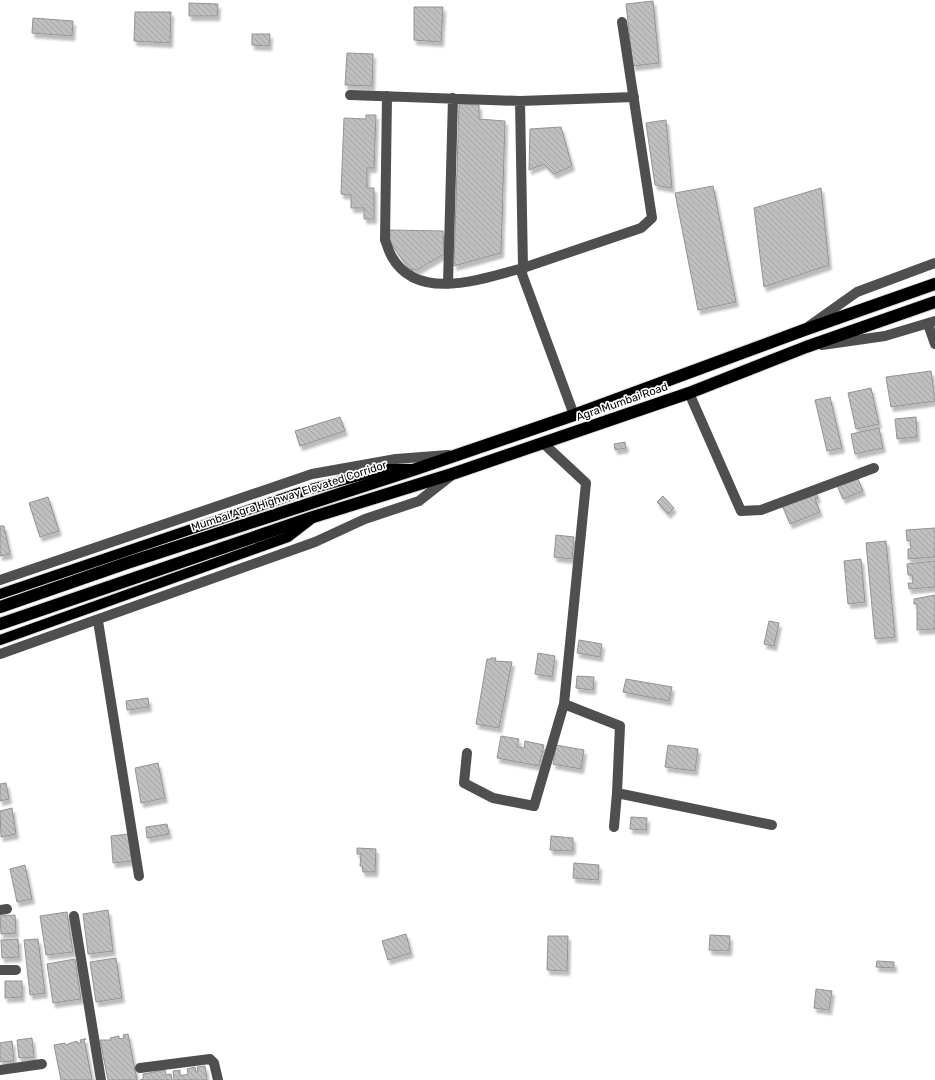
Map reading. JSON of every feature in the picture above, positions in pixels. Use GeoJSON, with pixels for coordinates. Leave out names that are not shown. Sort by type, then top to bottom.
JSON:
{"type":"FeatureCollection","features":[{"type":"Feature","properties":{"kind":"highway","name":"Agra Mumbai Road"},"geometry":{"type":"LineString","coordinates":[[458,454],[574,415],[804,330],[935,284]]}},
{"type":"Feature","properties":{"kind":"highway","name":"Agra Mumbai Road"},"geometry":{"type":"LineString","coordinates":[[313,517],[543,444],[689,393],[806,347],[935,302]]}},
{"type":"Feature","properties":{"kind":"highway","name":"Mumbai Agra Highway Elevated Corridor"},"geometry":{"type":"LineString","coordinates":[[0,607],[127,563],[458,454]]}},
{"type":"Feature","properties":{"kind":"highway"},"geometry":{"type":"LineString","coordinates":[[0,624],[313,517]]}},
{"type":"Feature","properties":{"kind":"main road"},"geometry":{"type":"LineString","coordinates":[[0,594],[307,490],[384,469],[416,469]]}},
{"type":"Feature","properties":{"kind":"main road"},"geometry":{"type":"LineString","coordinates":[[0,640],[288,537],[313,517]]}},
{"type":"Feature","properties":{"kind":"street"},"geometry":{"type":"LineString","coordinates":[[387,96],[385,240],[392,258],[406,273],[422,282],[448,284],[473,281],[523,268],[641,228],[652,218],[622,22]]}},
{"type":"Feature","properties":{"kind":"street"},"geometry":{"type":"LineString","coordinates":[[350,95],[520,101],[634,97]]}},
{"type":"Feature","properties":{"kind":"street"},"geometry":{"type":"LineString","coordinates":[[448,284],[453,98]]}},
{"type":"Feature","properties":{"kind":"street"},"geometry":{"type":"LineString","coordinates":[[520,101],[522,274],[574,415]]}},
{"type":"Feature","properties":{"kind":"street"},"geometry":{"type":"LineString","coordinates":[[804,330],[857,292],[935,262]]}},
{"type":"Feature","properties":{"kind":"street"},"geometry":{"type":"LineString","coordinates":[[806,347],[885,336],[932,323],[935,344]]}},
{"type":"Feature","properties":{"kind":"street"},"geometry":{"type":"LineString","coordinates":[[689,393],[741,511],[761,510],[874,468]]}},
{"type":"Feature","properties":{"kind":"street"},"geometry":{"type":"LineString","coordinates":[[467,753],[464,783],[493,798],[534,806],[564,704],[586,483],[543,444]]}},
{"type":"Feature","properties":{"kind":"street"},"geometry":{"type":"LineString","coordinates":[[0,580],[312,474],[396,459],[458,454]]}},
{"type":"Feature","properties":{"kind":"street"},"geometry":{"type":"LineString","coordinates":[[0,654],[98,621],[315,542],[365,519],[418,501],[455,473]]}},
{"type":"Feature","properties":{"kind":"street"},"geometry":{"type":"LineString","coordinates":[[98,621],[139,876]]}},
{"type":"Feature","properties":{"kind":"street"},"geometry":{"type":"LineString","coordinates":[[564,704],[620,726],[614,827]]}},
{"type":"Feature","properties":{"kind":"street"},"geometry":{"type":"LineString","coordinates":[[617,793],[772,825]]}},
{"type":"Feature","properties":{"kind":"street"},"geometry":{"type":"LineString","coordinates":[[74,916],[101,1080]]}},
{"type":"Feature","properties":{"kind":"street"},"geometry":{"type":"LineString","coordinates":[[0,970],[16,970]]}},
{"type":"Feature","properties":{"kind":"street"},"geometry":{"type":"LineString","coordinates":[[140,1068],[210,1059],[214,1063],[218,1080]]}},
{"type":"Feature","properties":{"kind":"street"},"geometry":{"type":"LineString","coordinates":[[0,1070],[42,1064]]}},
{"type":"Feature","properties":{"kind":"building"},"geometry":{"type":"Polygon","coordinates":[[[653,1],[659,63],[633,66],[626,4],[653,1]]]}},
{"type":"Feature","properties":{"kind":"building"},"geometry":{"type":"Polygon","coordinates":[[[189,3],[218,4],[217,16],[189,16],[189,3]]]}},
{"type":"Feature","properties":{"kind":"building"},"geometry":{"type":"Polygon","coordinates":[[[414,7],[443,7],[441,42],[414,40],[414,7]]]}},
{"type":"Feature","properties":{"kind":"building"},"geometry":{"type":"Polygon","coordinates":[[[135,12],[171,12],[170,43],[134,41],[135,12]]]}},
{"type":"Feature","properties":{"kind":"building"},"geometry":{"type":"Polygon","coordinates":[[[33,18],[73,21],[72,36],[32,33],[33,18]]]}},
{"type":"Feature","properties":{"kind":"building"},"geometry":{"type":"Polygon","coordinates":[[[252,34],[270,34],[269,46],[252,45],[252,34]]]}},
{"type":"Feature","properties":{"kind":"building"},"geometry":{"type":"Polygon","coordinates":[[[347,53],[373,54],[372,86],[345,85],[347,53]]]}},
{"type":"Feature","properties":{"kind":"building"},"geometry":{"type":"Polygon","coordinates":[[[459,104],[479,105],[479,119],[505,121],[501,253],[454,266],[459,104]]]}},
{"type":"Feature","properties":{"kind":"building"},"geometry":{"type":"Polygon","coordinates":[[[366,115],[376,115],[374,168],[367,168],[367,188],[374,188],[374,219],[364,219],[364,208],[351,208],[351,195],[341,194],[344,118],[366,119],[366,115]]]}},
{"type":"Feature","properties":{"kind":"building"},"geometry":{"type":"Polygon","coordinates":[[[666,120],[672,188],[655,185],[646,123],[666,120]]]}},
{"type":"Feature","properties":{"kind":"building"},"geometry":{"type":"Polygon","coordinates":[[[561,127],[572,166],[554,174],[544,164],[529,170],[530,129],[561,127]]]}},
{"type":"Feature","properties":{"kind":"building"},"geometry":{"type":"Polygon","coordinates":[[[713,186],[736,302],[698,310],[675,193],[713,186]]]}},
{"type":"Feature","properties":{"kind":"building"},"geometry":{"type":"Polygon","coordinates":[[[821,188],[829,265],[764,287],[754,208],[821,188]]]}},
{"type":"Feature","properties":{"kind":"building"},"geometry":{"type":"Polygon","coordinates":[[[390,230],[443,231],[444,254],[417,270],[409,269],[390,242],[390,230]]]}},
{"type":"Feature","properties":{"kind":"building"},"geometry":{"type":"Polygon","coordinates":[[[931,371],[935,401],[891,407],[886,377],[931,371]]]}},
{"type":"Feature","properties":{"kind":"building"},"geometry":{"type":"Polygon","coordinates":[[[871,388],[879,424],[856,429],[848,393],[871,388]]]}},
{"type":"Feature","properties":{"kind":"building"},"geometry":{"type":"Polygon","coordinates":[[[830,397],[842,448],[827,451],[815,400],[830,397]]]}},
{"type":"Feature","properties":{"kind":"building"},"geometry":{"type":"Polygon","coordinates":[[[340,417],[345,431],[300,446],[295,431],[340,417]]]}},
{"type":"Feature","properties":{"kind":"building"},"geometry":{"type":"Polygon","coordinates":[[[916,417],[917,437],[897,439],[895,419],[916,417]]]}},
{"type":"Feature","properties":{"kind":"building"},"geometry":{"type":"Polygon","coordinates":[[[879,428],[883,448],[855,454],[851,434],[879,428]]]}},
{"type":"Feature","properties":{"kind":"building"},"geometry":{"type":"Polygon","coordinates":[[[625,442],[626,448],[615,450],[614,444],[625,442]]]}},
{"type":"Feature","properties":{"kind":"building"},"geometry":{"type":"Polygon","coordinates":[[[858,479],[863,491],[843,499],[837,485],[858,479]]]}},
{"type":"Feature","properties":{"kind":"building"},"geometry":{"type":"Polygon","coordinates":[[[816,492],[818,498],[815,499],[820,512],[790,524],[782,505],[816,492]]]}},
{"type":"Feature","properties":{"kind":"building"},"geometry":{"type":"Polygon","coordinates":[[[663,496],[674,508],[668,514],[657,502],[663,496]]]}},
{"type":"Feature","properties":{"kind":"building"},"geometry":{"type":"Polygon","coordinates":[[[48,497],[59,531],[40,537],[29,503],[48,497]]]}},
{"type":"Feature","properties":{"kind":"building"},"geometry":{"type":"Polygon","coordinates":[[[0,526],[4,526],[10,554],[0,556],[0,526]]]}},
{"type":"Feature","properties":{"kind":"building"},"geometry":{"type":"Polygon","coordinates":[[[935,528],[935,557],[908,559],[908,549],[911,549],[910,540],[907,541],[906,530],[935,528]]]}},
{"type":"Feature","properties":{"kind":"building"},"geometry":{"type":"Polygon","coordinates":[[[556,535],[574,537],[572,559],[554,557],[556,535]]]}},
{"type":"Feature","properties":{"kind":"building"},"geometry":{"type":"Polygon","coordinates":[[[886,541],[895,637],[875,639],[866,543],[886,541]]]}},
{"type":"Feature","properties":{"kind":"building"},"geometry":{"type":"Polygon","coordinates":[[[861,559],[865,602],[848,604],[844,561],[861,559]]]}},
{"type":"Feature","properties":{"kind":"building"},"geometry":{"type":"Polygon","coordinates":[[[935,561],[935,587],[909,589],[908,583],[913,583],[912,575],[908,575],[907,564],[935,561]]]}},
{"type":"Feature","properties":{"kind":"building"},"geometry":{"type":"Polygon","coordinates":[[[935,595],[935,629],[917,630],[917,604],[914,604],[914,599],[935,595]]]}},
{"type":"Feature","properties":{"kind":"building"},"geometry":{"type":"Polygon","coordinates":[[[769,621],[779,623],[774,646],[764,644],[769,621]]]}},
{"type":"Feature","properties":{"kind":"building"},"geometry":{"type":"Polygon","coordinates":[[[579,640],[602,644],[600,657],[577,653],[579,640]]]}},
{"type":"Feature","properties":{"kind":"building"},"geometry":{"type":"Polygon","coordinates":[[[538,653],[555,656],[552,677],[535,674],[538,653]]]}},
{"type":"Feature","properties":{"kind":"building"},"geometry":{"type":"Polygon","coordinates":[[[496,658],[495,661],[512,662],[499,728],[476,724],[487,659],[496,658]]]}},
{"type":"Feature","properties":{"kind":"building"},"geometry":{"type":"Polygon","coordinates":[[[577,676],[594,677],[593,690],[576,688],[577,676]]]}},
{"type":"Feature","properties":{"kind":"building"},"geometry":{"type":"Polygon","coordinates":[[[626,679],[672,687],[669,701],[623,692],[626,679]]]}},
{"type":"Feature","properties":{"kind":"building"},"geometry":{"type":"Polygon","coordinates":[[[148,698],[149,707],[127,710],[126,701],[148,698]]]}},
{"type":"Feature","properties":{"kind":"building"},"geometry":{"type":"Polygon","coordinates":[[[501,736],[519,739],[517,747],[524,748],[525,741],[544,745],[539,766],[497,758],[501,736]]]}},
{"type":"Feature","properties":{"kind":"building"},"geometry":{"type":"Polygon","coordinates":[[[556,745],[584,750],[581,769],[553,764],[556,745]]]}},
{"type":"Feature","properties":{"kind":"building"},"geometry":{"type":"Polygon","coordinates":[[[668,745],[698,749],[695,771],[665,767],[668,745]]]}},
{"type":"Feature","properties":{"kind":"building"},"geometry":{"type":"Polygon","coordinates":[[[158,763],[165,798],[141,803],[135,768],[158,763]]]}},
{"type":"Feature","properties":{"kind":"building"},"geometry":{"type":"Polygon","coordinates":[[[6,783],[9,799],[0,801],[0,784],[6,783]]]}},
{"type":"Feature","properties":{"kind":"building"},"geometry":{"type":"Polygon","coordinates":[[[12,808],[16,834],[1,837],[0,811],[12,808]]]}},
{"type":"Feature","properties":{"kind":"building"},"geometry":{"type":"Polygon","coordinates":[[[631,817],[647,818],[646,830],[630,829],[631,817]]]}},
{"type":"Feature","properties":{"kind":"building"},"geometry":{"type":"Polygon","coordinates":[[[167,824],[169,834],[147,838],[146,827],[167,824]]]}},
{"type":"Feature","properties":{"kind":"building"},"geometry":{"type":"Polygon","coordinates":[[[129,834],[132,861],[113,863],[111,836],[129,834]]]}},
{"type":"Feature","properties":{"kind":"building"},"geometry":{"type":"Polygon","coordinates":[[[551,836],[573,838],[573,849],[571,851],[550,850],[551,836]]]}},
{"type":"Feature","properties":{"kind":"building"},"geometry":{"type":"Polygon","coordinates":[[[357,848],[376,849],[375,872],[363,872],[362,866],[360,866],[361,854],[357,854],[357,848]]]}},
{"type":"Feature","properties":{"kind":"building"},"geometry":{"type":"Polygon","coordinates":[[[574,863],[599,865],[598,880],[573,878],[574,863]]]}},
{"type":"Feature","properties":{"kind":"building"},"geometry":{"type":"Polygon","coordinates":[[[25,865],[32,899],[17,902],[10,869],[25,865]]]}},
{"type":"Feature","properties":{"kind":"building"},"geometry":{"type":"Polygon","coordinates":[[[108,910],[113,951],[88,954],[83,914],[108,910]]]}},
{"type":"Feature","properties":{"kind":"building"},"geometry":{"type":"Polygon","coordinates":[[[67,912],[73,952],[46,955],[40,916],[67,912]]]}},
{"type":"Feature","properties":{"kind":"building"},"geometry":{"type":"Polygon","coordinates":[[[15,915],[16,933],[1,934],[0,916],[15,915]]]}},
{"type":"Feature","properties":{"kind":"building"},"geometry":{"type":"Polygon","coordinates":[[[406,934],[411,953],[388,960],[382,941],[406,934]]]}},
{"type":"Feature","properties":{"kind":"building"},"geometry":{"type":"Polygon","coordinates":[[[710,935],[730,936],[729,951],[709,950],[710,935]]]}},
{"type":"Feature","properties":{"kind":"building"},"geometry":{"type":"Polygon","coordinates":[[[548,936],[568,936],[567,971],[547,970],[548,936]]]}},
{"type":"Feature","properties":{"kind":"building"},"geometry":{"type":"Polygon","coordinates":[[[18,939],[19,957],[2,958],[1,940],[18,939]]]}},
{"type":"Feature","properties":{"kind":"building"},"geometry":{"type":"Polygon","coordinates":[[[38,939],[45,993],[30,995],[24,940],[38,939]]]}},
{"type":"Feature","properties":{"kind":"building"},"geometry":{"type":"Polygon","coordinates":[[[116,958],[122,998],[96,1002],[90,962],[116,958]]]}},
{"type":"Feature","properties":{"kind":"building"},"geometry":{"type":"Polygon","coordinates":[[[75,959],[81,999],[53,1003],[47,964],[75,959]]]}},
{"type":"Feature","properties":{"kind":"building"},"geometry":{"type":"Polygon","coordinates":[[[877,961],[894,962],[894,968],[876,967],[877,961]]]}},
{"type":"Feature","properties":{"kind":"building"},"geometry":{"type":"Polygon","coordinates":[[[5,981],[22,981],[22,997],[5,998],[5,981]]]}},
{"type":"Feature","properties":{"kind":"building"},"geometry":{"type":"Polygon","coordinates":[[[816,989],[832,991],[829,1010],[814,1008],[816,989]]]}},
{"type":"Feature","properties":{"kind":"building"},"geometry":{"type":"Polygon","coordinates":[[[128,1034],[137,1080],[108,1080],[100,1040],[111,1040],[110,1038],[119,1036],[119,1039],[124,1038],[123,1035],[128,1034]]]}},
{"type":"Feature","properties":{"kind":"building"},"geometry":{"type":"Polygon","coordinates":[[[32,1038],[34,1057],[19,1058],[17,1040],[32,1038]]]}},
{"type":"Feature","properties":{"kind":"building"},"geometry":{"type":"Polygon","coordinates":[[[84,1039],[92,1080],[61,1080],[54,1045],[65,1043],[65,1045],[77,1041],[78,1043],[81,1043],[80,1040],[84,1039]]]}},
{"type":"Feature","properties":{"kind":"building"},"geometry":{"type":"Polygon","coordinates":[[[12,1041],[14,1061],[0,1062],[0,1043],[12,1041]]]}},
{"type":"Feature","properties":{"kind":"building"},"geometry":{"type":"Polygon","coordinates":[[[205,1066],[207,1080],[174,1080],[173,1071],[180,1070],[180,1076],[188,1074],[187,1069],[195,1067],[196,1072],[198,1072],[197,1067],[205,1066]]]}},
{"type":"Feature","properties":{"kind":"building"},"geometry":{"type":"Polygon","coordinates":[[[165,1070],[166,1075],[171,1074],[172,1080],[140,1080],[143,1079],[143,1074],[165,1070]]]}}]}
